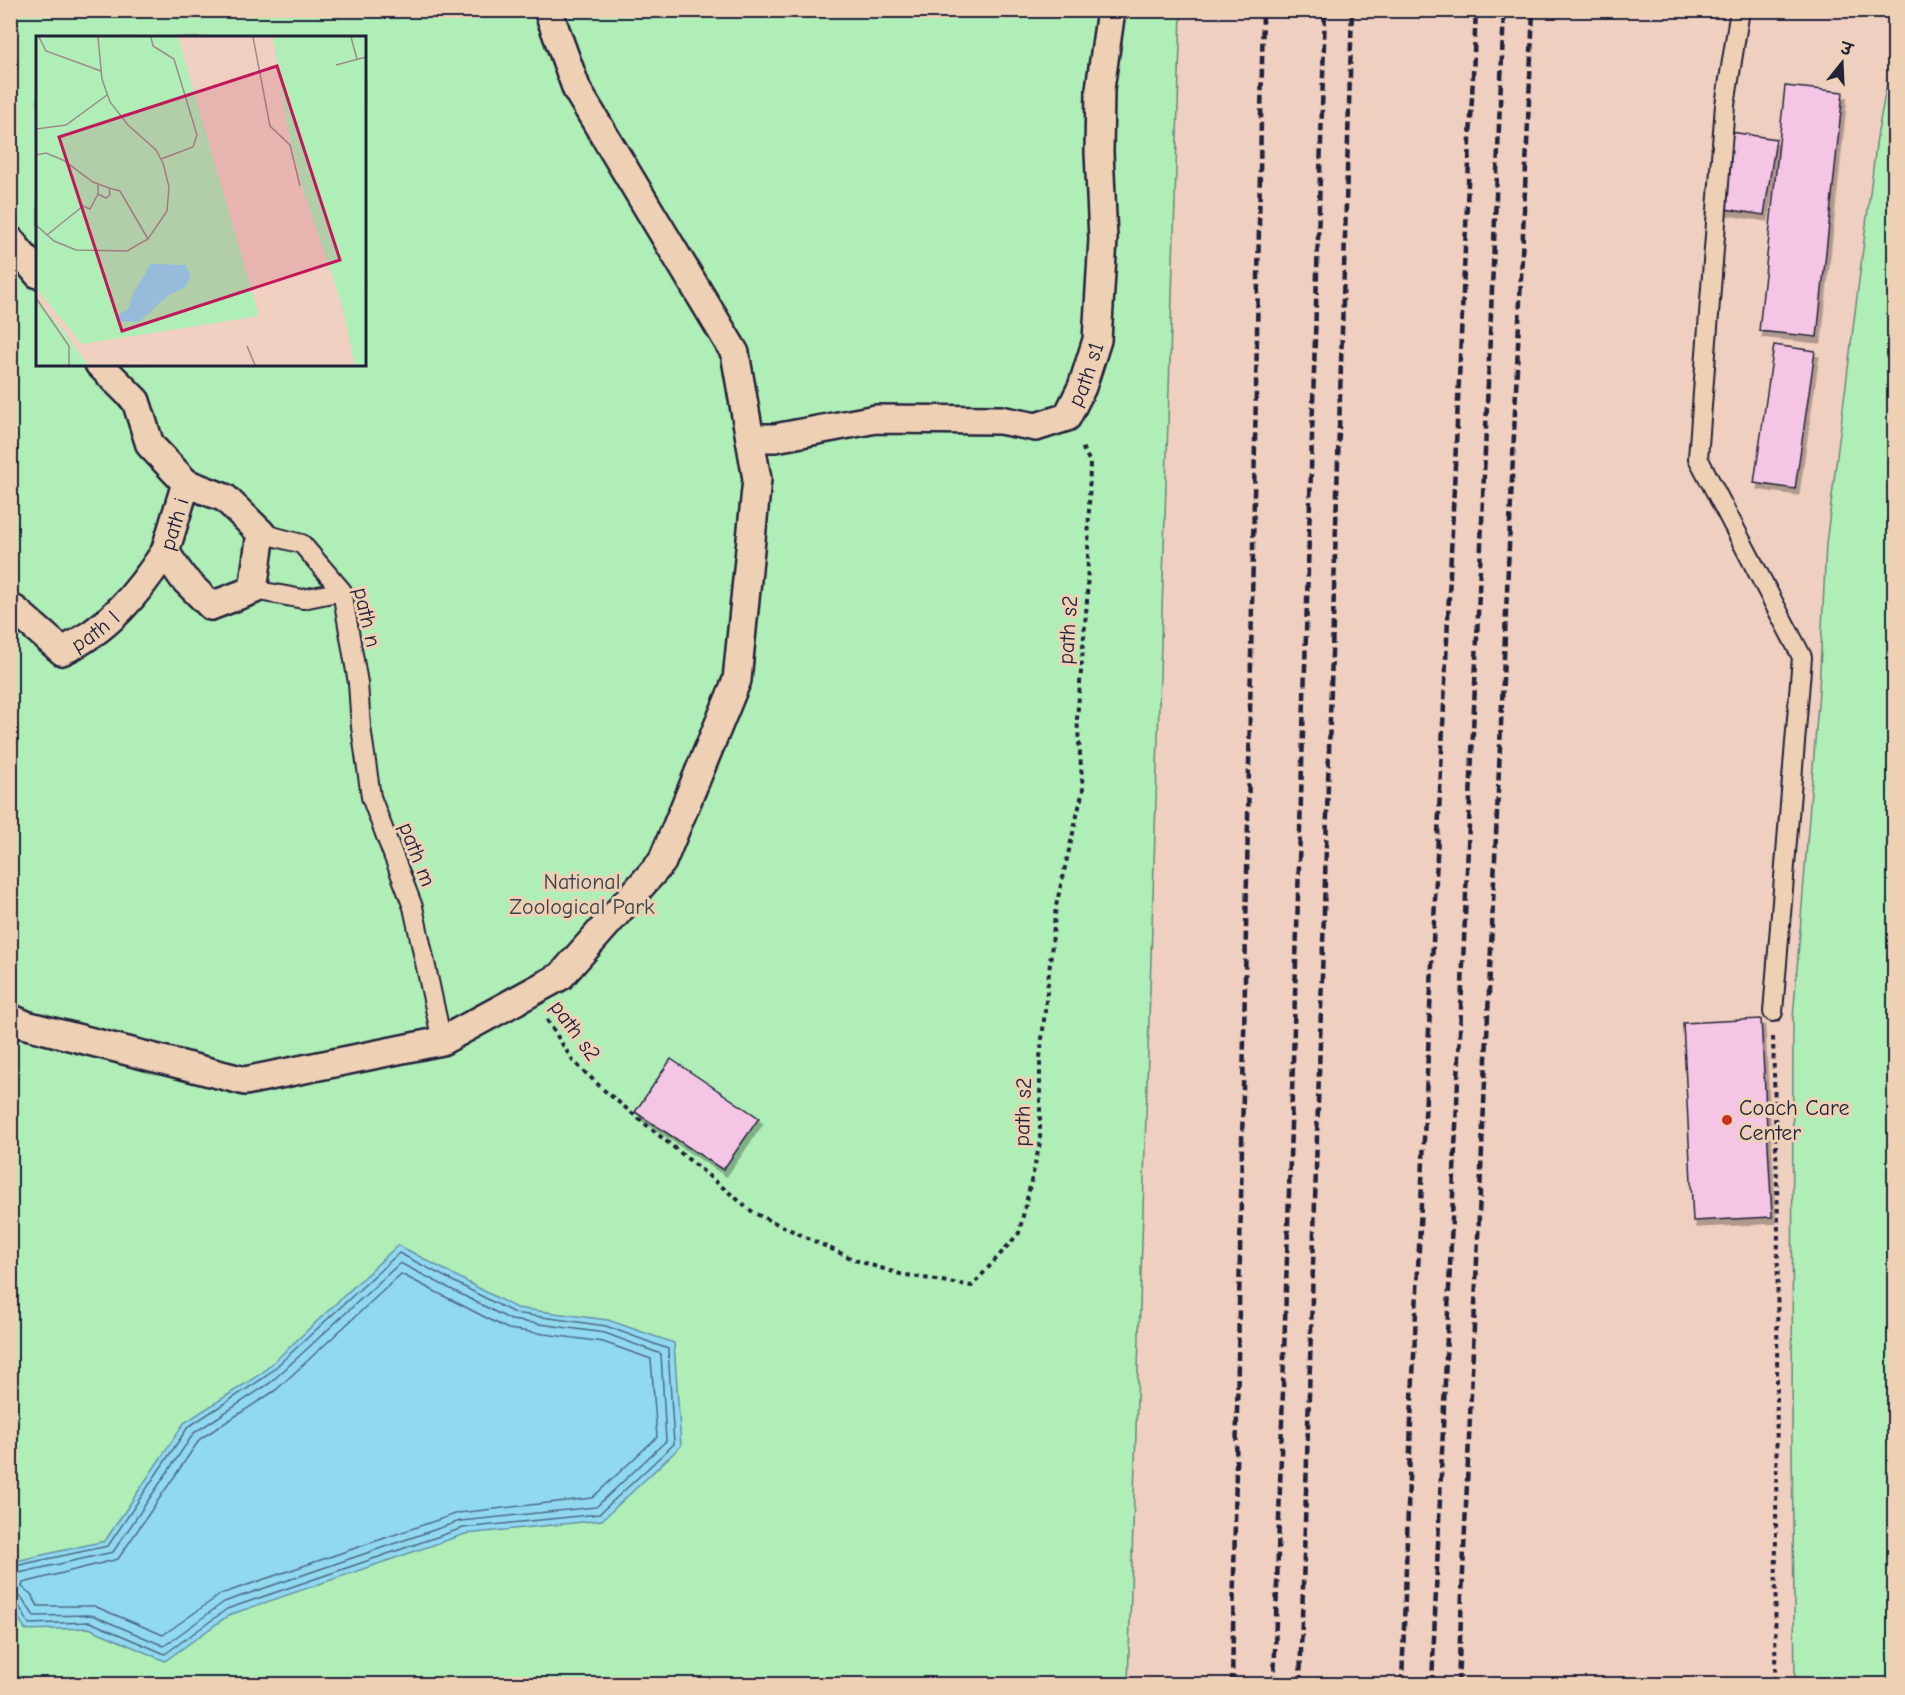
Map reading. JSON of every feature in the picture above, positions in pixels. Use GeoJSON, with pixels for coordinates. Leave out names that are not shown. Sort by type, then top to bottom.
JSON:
{"type":"FeatureCollection","features":[{"type":"Feature","properties":{"kind":"street"},"geometry":{"type":"LineString","coordinates":[[10,1018],[26,1025],[245,1081],[442,1041],[561,976],[662,862],[737,680],[757,479],[735,353],[577,90],[548,10]]}},
{"type":"Feature","properties":{"kind":"street","name":"path s1"},"geometry":{"type":"LineString","coordinates":[[750,438],[775,438],[876,419],[1000,420],[1035,427],[1067,417],[1082,387],[1097,340],[1103,239],[1099,152],[1100,89],[1111,10]]}},
{"type":"Feature","properties":{"kind":"street"},"geometry":{"type":"LineString","coordinates":[[10,240],[36,272]]}},
{"type":"Feature","properties":{"kind":"street","name":"path i"},"geometry":{"type":"LineString","coordinates":[[101,366],[136,401],[150,445],[186,483],[225,498],[261,533]]}},
{"type":"Feature","properties":{"kind":"street","name":"path i"},"geometry":{"type":"LineString","coordinates":[[186,483],[165,552],[183,578],[211,606],[253,590]]}},
{"type":"Feature","properties":{"kind":"street"},"geometry":{"type":"LineString","coordinates":[[253,590],[261,533]]}},
{"type":"Feature","properties":{"kind":"street","name":"path l"},"geometry":{"type":"LineString","coordinates":[[10,611],[15,610],[62,651],[80,643],[117,614],[141,590],[165,552]]}},
{"type":"Feature","properties":{"kind":"lane"},"geometry":{"type":"LineString","coordinates":[[1740,10],[1725,105],[1698,458],[1802,657],[1773,1012]]}},
{"type":"Feature","properties":{"kind":"lane","name":"path n"},"geometry":{"type":"LineString","coordinates":[[261,533],[302,544],[342,591],[358,683]]}},
{"type":"Feature","properties":{"kind":"lane"},"geometry":{"type":"LineString","coordinates":[[253,590],[303,599],[342,591]]}},
{"type":"Feature","properties":{"kind":"lane","name":"path m"},"geometry":{"type":"LineString","coordinates":[[358,683],[361,728],[371,796],[413,907],[442,1041]]}},
{"type":"Feature","properties":{"kind":"path","name":"path s2"},"geometry":{"type":"LineString","coordinates":[[530,993],[573,1061],[604,1091],[754,1213],[855,1260],[900,1274],[972,1286],[1019,1233],[1040,1143],[1040,1058],[1056,906],[1083,790],[1077,719],[1087,601],[1090,462],[1067,417]]}},
{"type":"Feature","properties":{"kind":"path"},"geometry":{"type":"LineString","coordinates":[[1773,1012],[1779,1221],[1775,1684]]}},
{"type":"Feature","properties":{"kind":"green space","name":"National Zoological Park"},"geometry":{"type":"Polygon","coordinates":[[[11,11],[1181,11],[1128,1684],[11,1684],[11,11]]]}},
{"type":"Feature","properties":{"kind":"green space"},"geometry":{"type":"Polygon","coordinates":[[[1894,45],[1894,1684],[1795,1684],[1792,1449],[1793,1019],[1819,691],[1826,544],[1877,137],[1894,45]]]}},
{"type":"Feature","properties":{"kind":"water"},"geometry":{"type":"Polygon","coordinates":[[[398,1245],[516,1308],[608,1320],[674,1343],[681,1446],[602,1520],[465,1534],[229,1615],[165,1661],[89,1628],[25,1630],[11,1603],[11,1562],[105,1541],[184,1423],[262,1373],[398,1245]]]}},
{"type":"Feature","properties":{"kind":"building"},"geometry":{"type":"Polygon","coordinates":[[[1785,86],[1843,92],[1817,337],[1759,331],[1785,86]]]}},
{"type":"Feature","properties":{"kind":"building"},"geometry":{"type":"Polygon","coordinates":[[[1731,132],[1776,139],[1764,215],[1719,208],[1731,132]]]}},
{"type":"Feature","properties":{"kind":"building"},"geometry":{"type":"Polygon","coordinates":[[[1774,345],[1815,351],[1795,489],[1754,483],[1774,345]]]}},
{"type":"Feature","properties":{"kind":"building","name":"Coach Care Center"},"geometry":{"type":"Polygon","coordinates":[[[1761,1019],[1772,1217],[1693,1221],[1683,1023],[1761,1019]]]}},
{"type":"Feature","properties":{"kind":"building"},"geometry":{"type":"Polygon","coordinates":[[[671,1059],[759,1118],[723,1170],[635,1112],[671,1059]]]}},
{"type":"Feature","properties":{"kind":"railway"},"geometry":{"type":"LineString","coordinates":[[1232,1684],[1263,10]]}},
{"type":"Feature","properties":{"kind":"railway"},"geometry":{"type":"LineString","coordinates":[[1274,1684],[1325,10]]}},
{"type":"Feature","properties":{"kind":"railway"},"geometry":{"type":"LineString","coordinates":[[1300,1684],[1352,10]]}},
{"type":"Feature","properties":{"kind":"railway"},"geometry":{"type":"LineString","coordinates":[[1402,1684],[1411,1421],[1476,10]]}},
{"type":"Feature","properties":{"kind":"railway"},"geometry":{"type":"LineString","coordinates":[[1432,1684],[1504,10]]}},
{"type":"Feature","properties":{"kind":"railway"},"geometry":{"type":"LineString","coordinates":[[1458,1684],[1533,10]]}},
{"type":"Feature","properties":{"kind":"place","name":"Coach Care Center"},"geometry":{"type":"Point","coordinates":[1727,1120]}}]}
